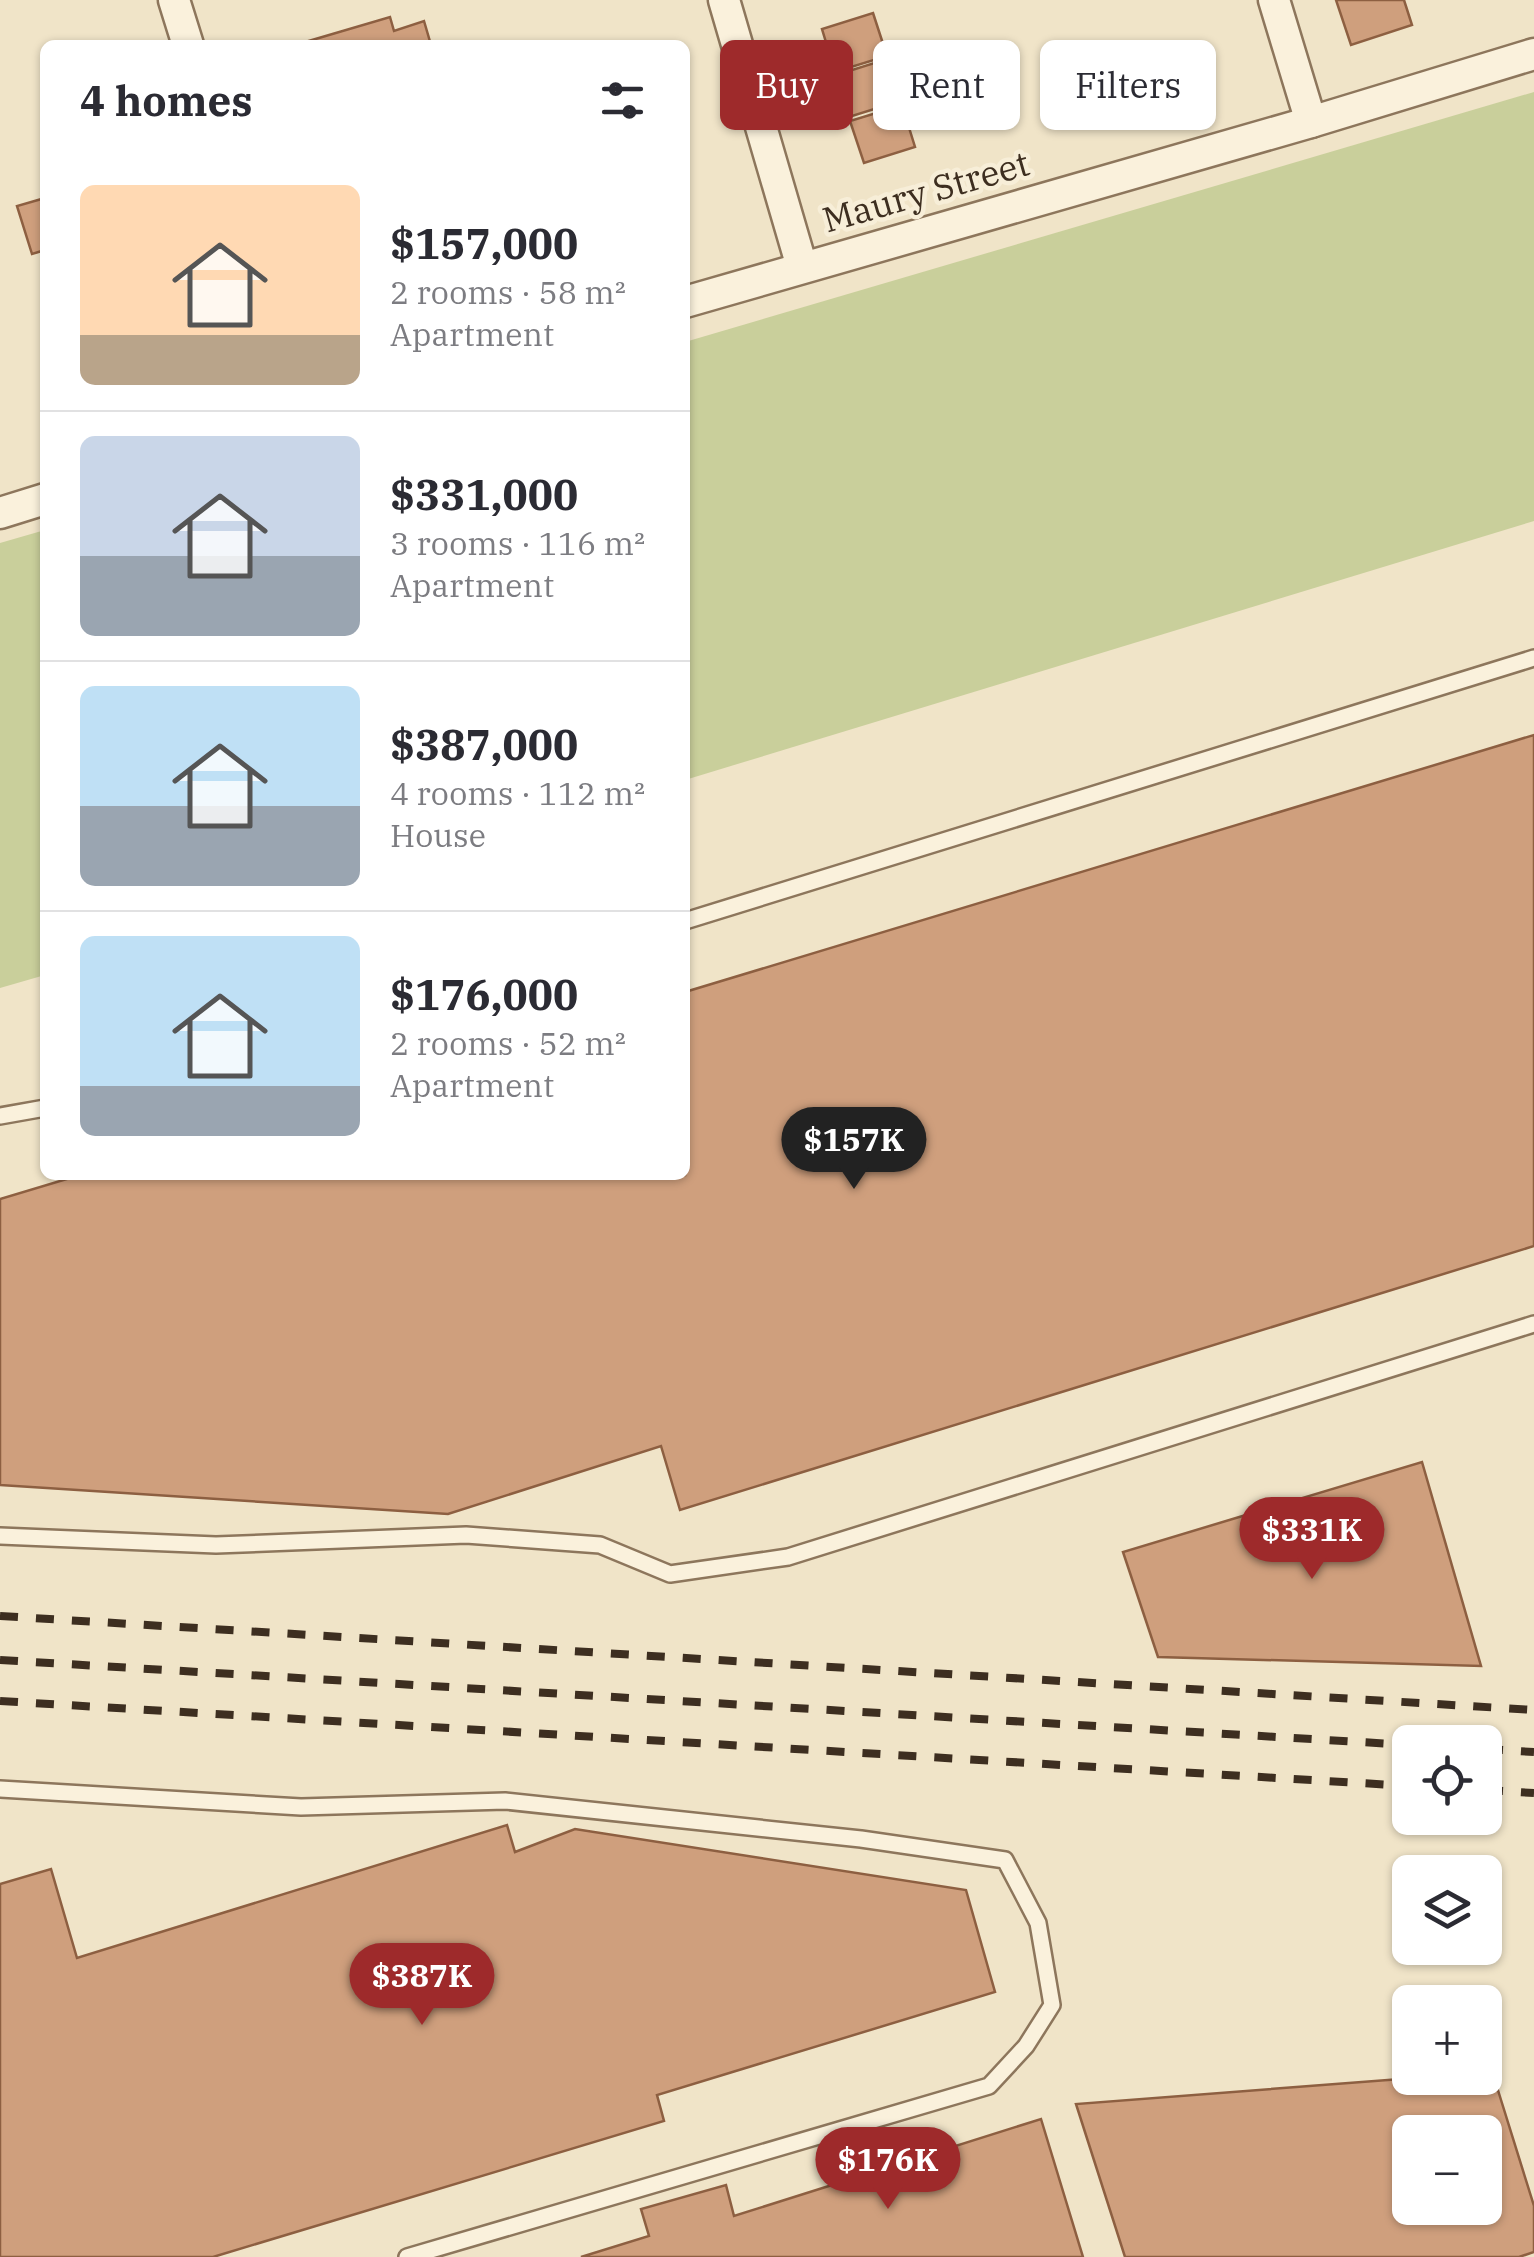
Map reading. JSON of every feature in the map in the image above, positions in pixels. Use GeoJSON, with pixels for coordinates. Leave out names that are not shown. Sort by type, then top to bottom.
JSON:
{"type":"FeatureCollection","features":[{"type":"Feature","properties":{"kind":"street"},"geometry":{"type":"LineString","coordinates":[[174,0],[186,40]]}},
{"type":"Feature","properties":{"kind":"street"},"geometry":{"type":"LineString","coordinates":[[724,0],[802,267]]}},
{"type":"Feature","properties":{"kind":"street"},"geometry":{"type":"LineString","coordinates":[[1274,0],[1311,122]]}},
{"type":"Feature","properties":{"kind":"street","name":"Maury Street"},"geometry":{"type":"LineString","coordinates":[[690,301],[1534,54]]}},
{"type":"Feature","properties":{"kind":"street"},"geometry":{"type":"LineString","coordinates":[[0,514],[40,501]]}},
{"type":"Feature","properties":{"kind":"lane"},"geometry":{"type":"LineString","coordinates":[[690,919],[1534,658]]}},
{"type":"Feature","properties":{"kind":"lane"},"geometry":{"type":"LineString","coordinates":[[0,1116],[40,1109]]}},
{"type":"Feature","properties":{"kind":"lane"},"geometry":{"type":"LineString","coordinates":[[0,1536],[216,1545],[466,1535],[600,1545],[670,1574],[788,1557],[1534,1324]]}},
{"type":"Feature","properties":{"kind":"lane"},"geometry":{"type":"LineString","coordinates":[[0,1789],[301,1807],[505,1801],[861,1839],[1006,1860],[1038,1922],[1052,2006],[1026,2046],[988,2086],[408,2257]]}},
{"type":"Feature","properties":{"kind":"green space"},"geometry":{"type":"Polygon","coordinates":[[[1534,92],[1534,521],[690,778],[690,341],[1534,92]]]}},
{"type":"Feature","properties":{"kind":"green space"},"geometry":{"type":"Polygon","coordinates":[[[40,531],[40,976],[0,988],[0,543],[40,531]]]}},
{"type":"Feature","properties":{"kind":"building"},"geometry":{"type":"Polygon","coordinates":[[[1336,0],[1404,0],[1412,25],[1351,45],[1336,0]]]}},
{"type":"Feature","properties":{"kind":"building"},"geometry":{"type":"Polygon","coordinates":[[[873,13],[882,40],[873,40],[873,60],[853,66],[853,40],[825,40],[822,29],[873,13]]]}},
{"type":"Feature","properties":{"kind":"building"},"geometry":{"type":"Polygon","coordinates":[[[390,17],[394,31],[424,21],[430,40],[312,40],[390,17]]]}},
{"type":"Feature","properties":{"kind":"building"},"geometry":{"type":"Polygon","coordinates":[[[873,63],[873,109],[853,116],[853,70],[873,63]]]}},
{"type":"Feature","properties":{"kind":"building"},"geometry":{"type":"Polygon","coordinates":[[[873,114],[873,130],[910,130],[915,147],[864,163],[853,120],[873,114]]]}},
{"type":"Feature","properties":{"kind":"building"},"geometry":{"type":"Polygon","coordinates":[[[40,199],[40,252],[32,254],[17,206],[40,199]]]}},
{"type":"Feature","properties":{"kind":"building"},"geometry":{"type":"Polygon","coordinates":[[[1534,735],[1534,1246],[680,1510],[661,1446],[448,1514],[0,1485],[0,1199],[63,1180],[690,1180],[690,990],[1534,735]]]}},
{"type":"Feature","properties":{"kind":"building"},"geometry":{"type":"Polygon","coordinates":[[[1422,1462],[1481,1666],[1158,1657],[1123,1552],[1422,1462]]]}},
{"type":"Feature","properties":{"kind":"building"},"geometry":{"type":"Polygon","coordinates":[[[507,1825],[515,1852],[575,1829],[966,1890],[995,1992],[657,2095],[664,2121],[213,2257],[0,2257],[0,1884],[51,1869],[77,1958],[507,1825]]]}},
{"type":"Feature","properties":{"kind":"building"},"geometry":{"type":"Polygon","coordinates":[[[1392,2080],[1392,2095],[1499,2095],[1534,2206],[1534,2252],[1519,2257],[1125,2257],[1076,2104],[1392,2080]]]}},
{"type":"Feature","properties":{"kind":"building"},"geometry":{"type":"Polygon","coordinates":[[[1041,2119],[1083,2257],[581,2257],[649,2236],[641,2209],[726,2185],[734,2216],[1041,2119]]]}},
{"type":"Feature","properties":{"kind":"railway"},"geometry":{"type":"LineString","coordinates":[[0,1616],[1534,1710]]}},
{"type":"Feature","properties":{"kind":"railway"},"geometry":{"type":"LineString","coordinates":[[0,1660],[1392,1744]]}},
{"type":"Feature","properties":{"kind":"railway"},"geometry":{"type":"LineString","coordinates":[[0,1701],[1392,1785]]}},
{"type":"Feature","properties":{"kind":"railway"},"geometry":{"type":"LineString","coordinates":[[1502,1750],[1534,1752]]}},
{"type":"Feature","properties":{"kind":"railway"},"geometry":{"type":"LineString","coordinates":[[1502,1791],[1534,1793]]}}]}
